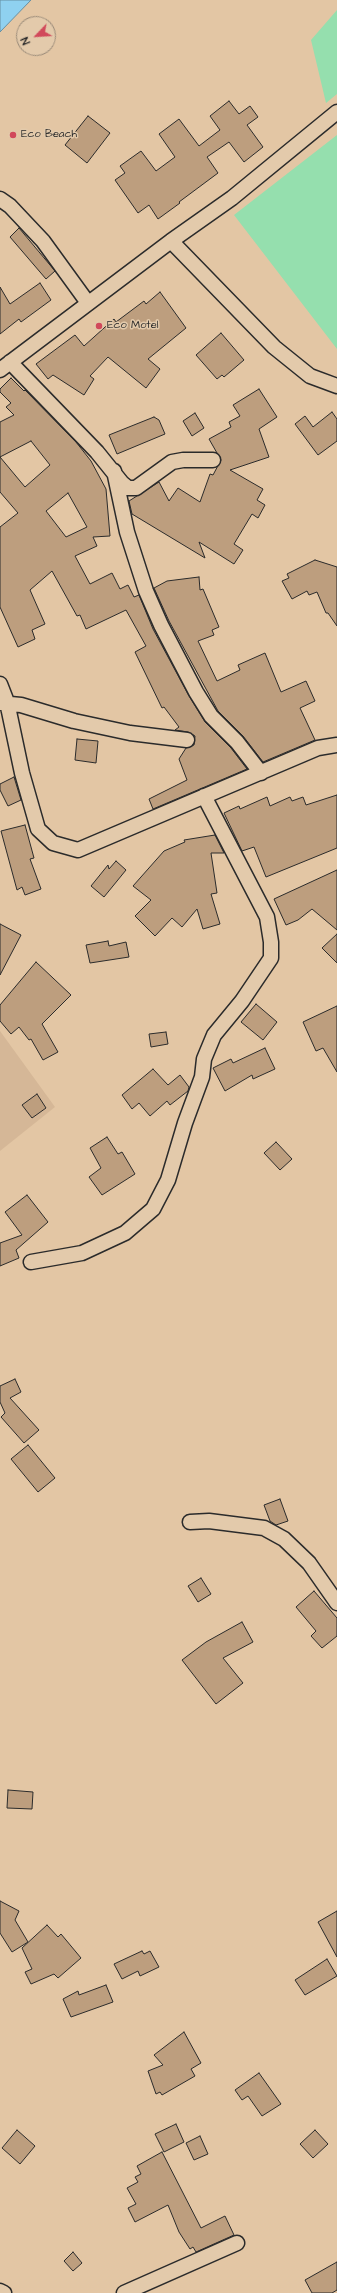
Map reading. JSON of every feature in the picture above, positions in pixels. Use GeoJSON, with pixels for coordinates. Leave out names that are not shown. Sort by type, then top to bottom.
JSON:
{"type":"FeatureCollection","features":[{"type":"Feature","properties":{"kind":"street"},"geometry":{"type":"LineString","coordinates":[[213,460],[183,460],[172,462],[136,488],[128,488],[122,483],[114,471],[5,366],[171,241],[232,198],[337,112]]}},
{"type":"Feature","properties":{"kind":"street"},"geometry":{"type":"LineString","coordinates":[[0,200],[10,206],[44,241],[88,303]]}},
{"type":"Feature","properties":{"kind":"street"},"geometry":{"type":"LineString","coordinates":[[171,241],[274,347],[310,376],[337,386]]}},
{"type":"Feature","properties":{"kind":"street"},"geometry":{"type":"LineString","coordinates":[[114,471],[130,540],[146,591],[161,625],[210,716],[237,742],[261,773]]}},
{"type":"Feature","properties":{"kind":"street"},"geometry":{"type":"LineString","coordinates":[[0,684],[3,703],[38,829],[53,843],[78,850],[318,748],[337,745]]}},
{"type":"Feature","properties":{"kind":"street"},"geometry":{"type":"LineString","coordinates":[[3,703],[21,705],[74,721],[130,733],[187,740]]}},
{"type":"Feature","properties":{"kind":"street"},"geometry":{"type":"LineString","coordinates":[[31,1262],[82,1252],[125,1233],[153,1209],[168,1180],[185,1123],[202,1077],[204,1059],[214,1035],[242,1000],[272,958],[267,917],[204,796]]}},
{"type":"Feature","properties":{"kind":"street"},"geometry":{"type":"LineString","coordinates":[[190,1522],[209,1521],[264,1528],[284,1539],[309,1563],[337,1604]]}},
{"type":"Feature","properties":{"kind":"street"},"geometry":{"type":"LineString","coordinates":[[124,2293],[237,2243]]}},
{"type":"Feature","properties":{"kind":"street"},"geometry":{"type":"LineString","coordinates":[[0,2291],[4,2293]]}},
{"type":"Feature","properties":{"kind":"shaded area"},"geometry":{"type":"Polygon","coordinates":[[[0,1031],[55,1107],[0,1151],[0,1031]]]}},
{"type":"Feature","properties":{"kind":"green space"},"geometry":{"type":"Polygon","coordinates":[[[337,10],[337,94],[326,103],[311,40],[337,10]]]}},
{"type":"Feature","properties":{"kind":"green space"},"geometry":{"type":"Polygon","coordinates":[[[337,135],[337,349],[234,215],[337,135]]]}},
{"type":"Feature","properties":{"kind":"water"},"geometry":{"type":"Polygon","coordinates":[[[0,0],[31,0],[0,32],[0,0]]]}},
{"type":"Feature","properties":{"kind":"building"},"geometry":{"type":"Polygon","coordinates":[[[229,101],[239,114],[250,106],[258,117],[247,125],[263,147],[244,162],[229,142],[207,157],[218,173],[179,202],[180,203],[158,219],[149,205],[138,213],[115,180],[125,173],[120,166],[141,151],[156,171],[175,157],[159,134],[179,119],[199,146],[220,130],[210,116],[229,101]]]}},
{"type":"Feature","properties":{"kind":"building"},"geometry":{"type":"Polygon","coordinates":[[[88,116],[110,133],[87,163],[65,145],[88,116]]]}},
{"type":"Feature","properties":{"kind":"building"},"geometry":{"type":"Polygon","coordinates":[[[19,228],[55,271],[46,279],[10,237],[19,228]]]}},
{"type":"Feature","properties":{"kind":"building"},"geometry":{"type":"Polygon","coordinates":[[[40,283],[51,300],[21,322],[19,319],[0,334],[0,287],[10,304],[40,283]]]}},
{"type":"Feature","properties":{"kind":"building"},"geometry":{"type":"Polygon","coordinates":[[[160,292],[186,328],[148,359],[160,369],[146,388],[108,357],[90,376],[94,379],[84,395],[53,375],[48,379],[36,364],[75,335],[84,346],[114,319],[116,322],[144,301],[146,304],[160,292]]]}},
{"type":"Feature","properties":{"kind":"building"},"geometry":{"type":"Polygon","coordinates":[[[221,333],[244,360],[224,377],[222,375],[217,379],[196,355],[221,333]]]}},
{"type":"Feature","properties":{"kind":"building"},"geometry":{"type":"Polygon","coordinates":[[[11,378],[24,391],[25,390],[76,442],[91,461],[106,489],[110,536],[93,537],[97,546],[75,556],[90,584],[112,573],[120,589],[128,585],[134,597],[139,595],[153,629],[189,696],[205,722],[231,748],[247,769],[153,809],[149,799],[187,780],[179,759],[186,748],[194,745],[195,736],[188,732],[175,730],[179,727],[164,707],[162,708],[135,652],[146,646],[126,610],[86,629],[80,615],[77,616],[52,571],[30,590],[45,624],[32,630],[35,639],[18,647],[0,607],[0,527],[18,513],[0,492],[0,457],[0,422],[14,415],[6,407],[11,403],[0,392],[0,389],[11,378]],[[31,441],[0,457],[25,487],[50,465],[31,441]],[[68,493],[46,511],[66,537],[87,527],[68,493]]]}},
{"type":"Feature","properties":{"kind":"building"},"geometry":{"type":"Polygon","coordinates":[[[259,389],[277,417],[259,429],[269,457],[230,470],[263,489],[257,500],[265,505],[258,518],[252,514],[234,544],[243,550],[234,564],[199,542],[205,558],[132,514],[129,501],[159,482],[169,501],[178,488],[200,502],[210,474],[213,475],[221,460],[209,439],[231,427],[229,422],[240,416],[233,405],[259,389]]]}},
{"type":"Feature","properties":{"kind":"building"},"geometry":{"type":"Polygon","coordinates":[[[332,412],[337,419],[337,441],[318,455],[295,424],[305,416],[313,427],[332,412]]]}},
{"type":"Feature","properties":{"kind":"building"},"geometry":{"type":"Polygon","coordinates":[[[195,413],[204,428],[192,436],[183,421],[195,413]]]}},
{"type":"Feature","properties":{"kind":"building"},"geometry":{"type":"Polygon","coordinates":[[[154,417],[159,420],[165,434],[117,454],[109,435],[154,417]]]}},
{"type":"Feature","properties":{"kind":"building"},"geometry":{"type":"Polygon","coordinates":[[[315,560],[337,567],[337,626],[328,613],[326,613],[317,592],[309,595],[307,591],[292,599],[282,581],[289,578],[287,574],[315,560]]]}},
{"type":"Feature","properties":{"kind":"building"},"geometry":{"type":"Polygon","coordinates":[[[199,577],[200,590],[203,589],[219,627],[212,630],[214,635],[198,641],[217,681],[240,670],[238,665],[265,653],[281,692],[306,681],[315,701],[300,708],[315,740],[263,762],[243,736],[218,711],[169,621],[154,588],[167,581],[199,577]]]}},
{"type":"Feature","properties":{"kind":"building"},"geometry":{"type":"Polygon","coordinates":[[[77,739],[98,741],[96,763],[75,760],[77,739]]]}},
{"type":"Feature","properties":{"kind":"building"},"geometry":{"type":"Polygon","coordinates":[[[14,777],[21,800],[8,806],[0,790],[0,784],[14,777]]]}},
{"type":"Feature","properties":{"kind":"building"},"geometry":{"type":"Polygon","coordinates":[[[337,795],[337,848],[266,877],[254,847],[242,851],[224,813],[239,806],[240,809],[267,797],[270,806],[290,797],[292,801],[303,797],[306,805],[337,795]]]}},
{"type":"Feature","properties":{"kind":"building"},"geometry":{"type":"Polygon","coordinates":[[[25,825],[34,858],[30,859],[41,889],[25,895],[22,887],[17,890],[1,831],[25,825]]]}},
{"type":"Feature","properties":{"kind":"building"},"geometry":{"type":"Polygon","coordinates":[[[215,835],[224,853],[211,853],[217,893],[211,894],[220,924],[203,929],[197,909],[182,927],[172,918],[155,936],[135,916],[151,900],[133,886],[164,851],[185,842],[184,840],[215,835]]]}},
{"type":"Feature","properties":{"kind":"building"},"geometry":{"type":"Polygon","coordinates":[[[116,861],[126,870],[104,897],[91,886],[108,865],[109,869],[116,861]]]}},
{"type":"Feature","properties":{"kind":"building"},"geometry":{"type":"Polygon","coordinates":[[[337,870],[337,930],[312,909],[298,920],[286,925],[274,899],[337,870]]]}},
{"type":"Feature","properties":{"kind":"building"},"geometry":{"type":"Polygon","coordinates":[[[0,924],[21,935],[0,975],[0,924]]]}},
{"type":"Feature","properties":{"kind":"building"},"geometry":{"type":"Polygon","coordinates":[[[337,934],[337,963],[322,948],[337,934]]]}},
{"type":"Feature","properties":{"kind":"building"},"geometry":{"type":"Polygon","coordinates":[[[108,941],[109,946],[126,942],[129,957],[90,963],[86,945],[108,941]]]}},
{"type":"Feature","properties":{"kind":"building"},"geometry":{"type":"Polygon","coordinates":[[[36,962],[71,995],[42,1024],[58,1052],[43,1060],[31,1039],[29,1040],[19,1027],[11,1034],[0,1021],[0,1005],[36,962]]]}},
{"type":"Feature","properties":{"kind":"building"},"geometry":{"type":"Polygon","coordinates":[[[256,1004],[277,1022],[263,1040],[241,1022],[256,1004]]]}},
{"type":"Feature","properties":{"kind":"building"},"geometry":{"type":"Polygon","coordinates":[[[337,1006],[337,1072],[323,1048],[316,1051],[303,1022],[337,1006]]]}},
{"type":"Feature","properties":{"kind":"building"},"geometry":{"type":"Polygon","coordinates":[[[166,1032],[168,1044],[151,1047],[149,1034],[166,1032]]]}},
{"type":"Feature","properties":{"kind":"building"},"geometry":{"type":"Polygon","coordinates":[[[265,1048],[275,1069],[253,1079],[252,1075],[225,1091],[213,1068],[231,1059],[233,1063],[265,1048]]]}},
{"type":"Feature","properties":{"kind":"building"},"geometry":{"type":"Polygon","coordinates":[[[153,1069],[168,1085],[180,1075],[189,1087],[188,1091],[170,1105],[167,1101],[150,1116],[139,1103],[132,1109],[122,1095],[153,1069]]]}},
{"type":"Feature","properties":{"kind":"building"},"geometry":{"type":"Polygon","coordinates":[[[37,1094],[46,1108],[32,1118],[22,1105],[37,1094]]]}},
{"type":"Feature","properties":{"kind":"building"},"geometry":{"type":"Polygon","coordinates":[[[107,1137],[118,1154],[122,1152],[135,1174],[102,1195],[89,1177],[101,1168],[90,1148],[107,1137]]]}},
{"type":"Feature","properties":{"kind":"building"},"geometry":{"type":"Polygon","coordinates":[[[276,1142],[292,1159],[280,1170],[264,1153],[276,1142]]]}},
{"type":"Feature","properties":{"kind":"building"},"geometry":{"type":"Polygon","coordinates":[[[27,1195],[48,1222],[16,1250],[19,1258],[0,1266],[0,1243],[22,1235],[5,1212],[27,1195]]]}},
{"type":"Feature","properties":{"kind":"building"},"geometry":{"type":"Polygon","coordinates":[[[15,1379],[21,1392],[10,1398],[39,1430],[24,1443],[1,1417],[5,1413],[0,1402],[0,1386],[15,1379]]]}},
{"type":"Feature","properties":{"kind":"building"},"geometry":{"type":"Polygon","coordinates":[[[28,1445],[55,1478],[38,1492],[11,1459],[28,1445]]]}},
{"type":"Feature","properties":{"kind":"building"},"geometry":{"type":"Polygon","coordinates":[[[280,1499],[288,1521],[276,1525],[270,1521],[264,1505],[280,1499]]]}},
{"type":"Feature","properties":{"kind":"building"},"geometry":{"type":"Polygon","coordinates":[[[201,1578],[211,1594],[198,1602],[188,1586],[201,1578]]]}},
{"type":"Feature","properties":{"kind":"building"},"geometry":{"type":"Polygon","coordinates":[[[314,1591],[337,1618],[337,1636],[322,1648],[311,1636],[316,1631],[296,1607],[314,1591]]]}},
{"type":"Feature","properties":{"kind":"building"},"geometry":{"type":"Polygon","coordinates":[[[242,1622],[253,1642],[223,1658],[243,1683],[216,1704],[182,1660],[206,1642],[242,1622]]]}},
{"type":"Feature","properties":{"kind":"building"},"geometry":{"type":"Polygon","coordinates":[[[8,1790],[33,1792],[32,1809],[7,1808],[8,1790]]]}},
{"type":"Feature","properties":{"kind":"building"},"geometry":{"type":"Polygon","coordinates":[[[0,1901],[19,1911],[15,1920],[28,1942],[12,1952],[0,1933],[0,1901]]]}},
{"type":"Feature","properties":{"kind":"building"},"geometry":{"type":"Polygon","coordinates":[[[337,1911],[337,1957],[318,1922],[337,1911]]]}},
{"type":"Feature","properties":{"kind":"building"},"geometry":{"type":"Polygon","coordinates":[[[47,1925],[58,1937],[61,1934],[81,1958],[58,1978],[54,1974],[31,1984],[25,1972],[32,1969],[22,1948],[47,1925]]]}},
{"type":"Feature","properties":{"kind":"building"},"geometry":{"type":"Polygon","coordinates":[[[142,1951],[144,1954],[150,1951],[159,1967],[140,1976],[138,1971],[122,1979],[114,1964],[142,1951]]]}},
{"type":"Feature","properties":{"kind":"building"},"geometry":{"type":"Polygon","coordinates":[[[327,1959],[337,1976],[305,1995],[295,1980],[327,1959]]]}},
{"type":"Feature","properties":{"kind":"building"},"geometry":{"type":"Polygon","coordinates":[[[106,1985],[113,2002],[71,2017],[63,1999],[78,1991],[79,1995],[106,1985]]]}},
{"type":"Feature","properties":{"kind":"building"},"geometry":{"type":"Polygon","coordinates":[[[184,2032],[201,2063],[191,2069],[195,2076],[162,2095],[160,2092],[156,2094],[148,2071],[163,2065],[154,2055],[184,2032]]]}},
{"type":"Feature","properties":{"kind":"building"},"geometry":{"type":"Polygon","coordinates":[[[259,2073],[281,2104],[262,2116],[248,2096],[242,2100],[235,2090],[259,2073]]]}},
{"type":"Feature","properties":{"kind":"building"},"geometry":{"type":"Polygon","coordinates":[[[176,2124],[184,2142],[164,2152],[155,2134],[176,2124]]]}},
{"type":"Feature","properties":{"kind":"building"},"geometry":{"type":"Polygon","coordinates":[[[17,2130],[35,2146],[20,2164],[2,2148],[17,2130]]]}},
{"type":"Feature","properties":{"kind":"building"},"geometry":{"type":"Polygon","coordinates":[[[315,2130],[328,2144],[313,2158],[300,2144],[315,2130]]]}},
{"type":"Feature","properties":{"kind":"building"},"geometry":{"type":"Polygon","coordinates":[[[200,2136],[208,2154],[194,2160],[186,2143],[200,2136]]]}},
{"type":"Feature","properties":{"kind":"building"},"geometry":{"type":"Polygon","coordinates":[[[162,2152],[201,2228],[225,2216],[234,2235],[196,2252],[193,2247],[190,2249],[179,2232],[168,2205],[135,2222],[128,2208],[136,2204],[127,2188],[138,2182],[135,2177],[141,2174],[137,2166],[162,2152]]]}},
{"type":"Feature","properties":{"kind":"building"},"geometry":{"type":"Polygon","coordinates":[[[73,2252],[82,2263],[73,2271],[64,2261],[73,2252]]]}},
{"type":"Feature","properties":{"kind":"building"},"geometry":{"type":"Polygon","coordinates":[[[337,2262],[337,2290],[332,2293],[312,2293],[305,2280],[337,2262]]]}},
{"type":"Feature","properties":{"kind":"place","name":"Eco Beach"},"geometry":{"type":"Point","coordinates":[13,135]}},
{"type":"Feature","properties":{"kind":"place","name":"Eco Motel"},"geometry":{"type":"Point","coordinates":[99,326]}}]}
